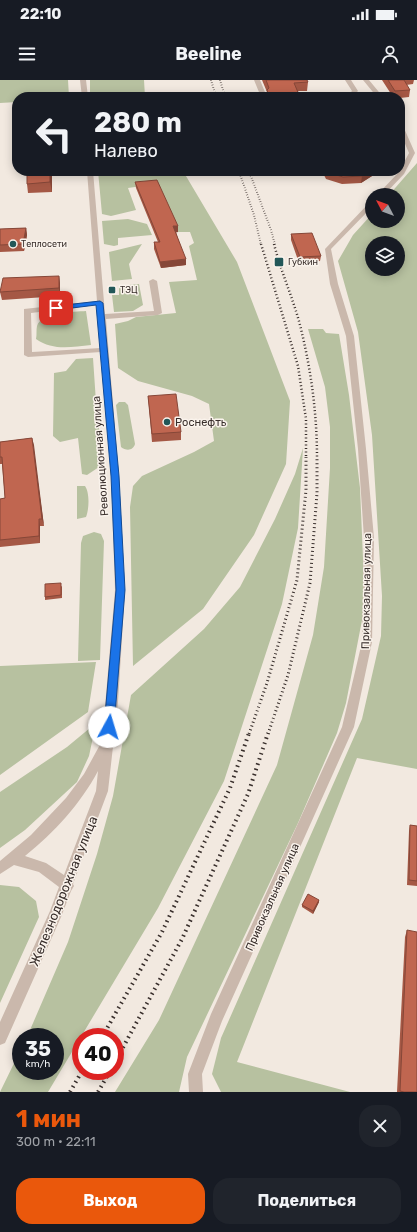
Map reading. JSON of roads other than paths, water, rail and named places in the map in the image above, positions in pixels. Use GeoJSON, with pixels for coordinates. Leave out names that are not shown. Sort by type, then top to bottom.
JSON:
{"type":"FeatureCollection","features":[{"type":"Feature","properties":{"kind":"street"},"geometry":{"type":"LineString","coordinates":[[84,80],[85,92]]}},
{"type":"Feature","properties":{"kind":"street"},"geometry":{"type":"LineString","coordinates":[[257,80],[262,92]]}},
{"type":"Feature","properties":{"kind":"street"},"geometry":{"type":"LineString","coordinates":[[348,80],[355,91],[354,92]]}},
{"type":"Feature","properties":{"kind":"street"},"geometry":{"type":"LineString","coordinates":[[366,80],[376,92]]}},
{"type":"Feature","properties":{"kind":"street"},"geometry":{"type":"LineString","coordinates":[[405,137],[412,153],[405,166]]}},
{"type":"Feature","properties":{"kind":"street","name":"Революционная улица"},"geometry":{"type":"LineString","coordinates":[[90,176],[103,350],[115,476],[120,590],[108,739]]}},
{"type":"Feature","properties":{"kind":"street"},"geometry":{"type":"LineString","coordinates":[[387,188],[398,176]]}},
{"type":"Feature","properties":{"kind":"street","name":"Привокзальная улица"},"geometry":{"type":"LineString","coordinates":[[196,1092],[195,1074],[216,1019],[348,726],[367,642],[368,538],[362,449],[350,336],[334,284],[328,249],[365,210]]}},
{"type":"Feature","properties":{"kind":"street"},"geometry":{"type":"LineString","coordinates":[[101,317],[158,312],[153,281]]}},
{"type":"Feature","properties":{"kind":"street"},"geometry":{"type":"LineString","coordinates":[[100,303],[27,311],[28,355],[103,350]]}},
{"type":"Feature","properties":{"kind":"street"},"geometry":{"type":"LineString","coordinates":[[0,868],[14,858],[66,808],[88,778],[108,739]]}},
{"type":"Feature","properties":{"kind":"street","name":"Железнодорожная улица"},"geometry":{"type":"LineString","coordinates":[[0,1038],[68,886],[102,791],[108,739]]}},
{"type":"Feature","properties":{"kind":"street"},"geometry":{"type":"LineString","coordinates":[[14,858],[42,867],[68,886]]}},
{"type":"Feature","properties":{"kind":"railway"},"geometry":{"type":"LineString","coordinates":[[211,80],[215,92]]}},
{"type":"Feature","properties":{"kind":"railway"},"geometry":{"type":"LineString","coordinates":[[220,80],[224,92]]}},
{"type":"Feature","properties":{"kind":"railway"},"geometry":{"type":"LineString","coordinates":[[241,176],[254,215],[261,245]]}},
{"type":"Feature","properties":{"kind":"railway"},"geometry":{"type":"LineString","coordinates":[[251,176],[275,245]]}},
{"type":"Feature","properties":{"kind":"railway"},"geometry":{"type":"LineString","coordinates":[[249,734],[267,683],[297,580],[306,490],[306,419],[298,366],[261,244]]}},
{"type":"Feature","properties":{"kind":"railway"},"geometry":{"type":"LineString","coordinates":[[268,734],[288,675],[310,583],[317,493],[317,441],[313,391],[304,342],[297,315],[274,244]]}},
{"type":"Feature","properties":{"kind":"railway"},"geometry":{"type":"LineString","coordinates":[[107,1028],[162,932],[230,788],[249,733]]}},
{"type":"Feature","properties":{"kind":"railway"},"geometry":{"type":"LineString","coordinates":[[124,1045],[182,939],[248,794],[268,733]]}},
{"type":"Feature","properties":{"kind":"railway"},"geometry":{"type":"LineString","coordinates":[[70,1092],[77,1080]]}},
{"type":"Feature","properties":{"kind":"railway"},"geometry":{"type":"LineString","coordinates":[[98,1092],[105,1080]]}},
{"type":"Feature","properties":{"kind":"place","name":"Теплосети"},"geometry":{"type":"Point","coordinates":[13,244]}},
{"type":"Feature","properties":{"kind":"place","name":"Губкин"},"geometry":{"type":"Point","coordinates":[279,262]}},
{"type":"Feature","properties":{"kind":"place","name":"ТЭЦ"},"geometry":{"type":"Point","coordinates":[112,290]}},
{"type":"Feature","properties":{"kind":"place","name":"Роснефть"},"geometry":{"type":"Point","coordinates":[167,422]}}]}
